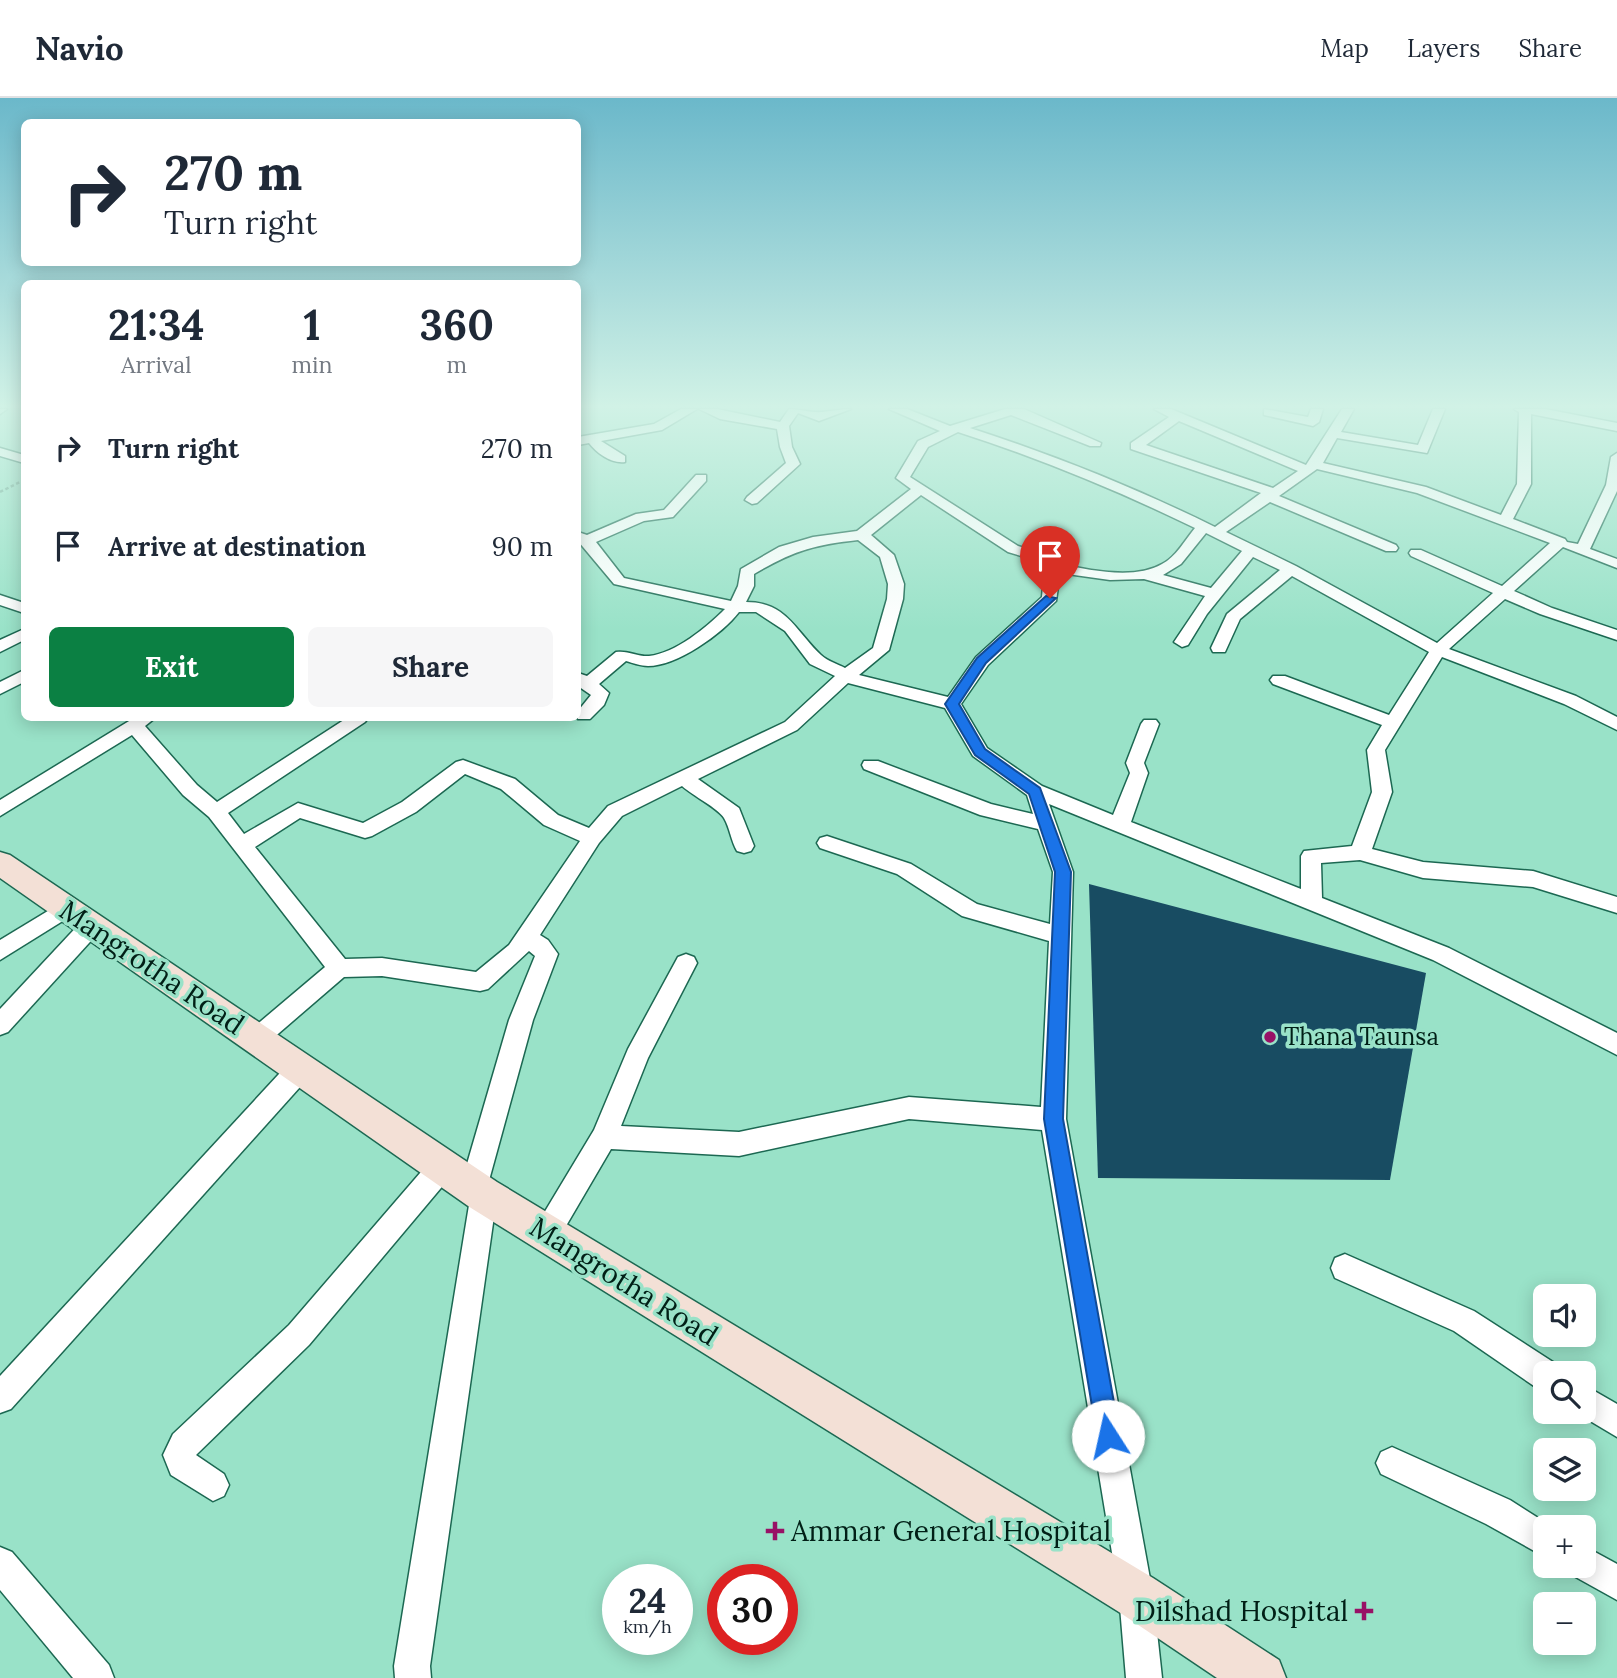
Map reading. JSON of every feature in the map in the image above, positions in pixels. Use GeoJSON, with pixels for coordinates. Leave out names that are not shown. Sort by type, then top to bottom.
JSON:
{"type":"FeatureCollection","features":[{"type":"Feature","properties":{"kind":"main road","name":"Mangrotha Road"},"geometry":{"type":"LineString","coordinates":[[0,863],[467,1183],[1136,1595],[1261,1678]]}},
{"type":"Feature","properties":{"kind":"street"},"geometry":{"type":"LineString","coordinates":[[697,483],[668,514],[641,517],[582,538],[619,581],[737,607],[760,607],[791,628],[816,660],[860,682],[952,704],[980,752],[1035,791],[1441,954],[1617,1045]]}},
{"type":"Feature","properties":{"kind":"street"},"geometry":{"type":"LineString","coordinates":[[752,500],[772,483]]}},
{"type":"Feature","properties":{"kind":"street"},"geometry":{"type":"LineString","coordinates":[[910,483],[1013,549],[1053,561],[1050,598],[982,661],[952,704]]}},
{"type":"Feature","properties":{"kind":"street"},"geometry":{"type":"LineString","coordinates":[[1105,483],[1151,501],[1291,569],[1438,650],[1570,700],[1617,724]]}},
{"type":"Feature","properties":{"kind":"street"},"geometry":{"type":"LineString","coordinates":[[1238,483],[1391,548]]}},
{"type":"Feature","properties":{"kind":"street"},"geometry":{"type":"LineString","coordinates":[[1052,567],[1076,573],[1127,577],[1167,569],[1210,530],[1287,483]]}},
{"type":"Feature","properties":{"kind":"street"},"geometry":{"type":"LineString","coordinates":[[1385,483],[1421,490],[1617,564]]}},
{"type":"Feature","properties":{"kind":"street"},"geometry":{"type":"LineString","coordinates":[[1504,523],[1524,483]]}},
{"type":"Feature","properties":{"kind":"street"},"geometry":{"type":"LineString","coordinates":[[1582,550],[1613,483]]}},
{"type":"Feature","properties":{"kind":"street"},"geometry":{"type":"LineString","coordinates":[[584,715],[597,701],[600,693],[583,681],[622,656],[652,661],[712,631],[737,607],[748,581],[746,572],[784,550],[813,541],[861,535],[882,524],[887,515],[920,489]]}},
{"type":"Feature","properties":{"kind":"street"},"geometry":{"type":"LineString","coordinates":[[257,1039],[339,968],[382,967],[480,982],[517,951],[592,838],[615,811],[791,726],[847,675],[881,650],[895,599],[896,584],[887,555],[861,535]]}},
{"type":"Feature","properties":{"kind":"street"},"geometry":{"type":"LineString","coordinates":[[1360,853],[1382,792],[1376,750],[1438,650],[1560,542]]}},
{"type":"Feature","properties":{"kind":"street"},"geometry":{"type":"LineString","coordinates":[[1182,642],[1215,594],[1251,550]]}},
{"type":"Feature","properties":{"kind":"street"},"geometry":{"type":"LineString","coordinates":[[1416,553],[1546,611],[1617,635]]}},
{"type":"Feature","properties":{"kind":"street"},"geometry":{"type":"LineString","coordinates":[[1219,648],[1233,617],[1291,569]]}},
{"type":"Feature","properties":{"kind":"street"},"geometry":{"type":"LineString","coordinates":[[1142,574],[1215,594]]}},
{"type":"Feature","properties":{"kind":"street"},"geometry":{"type":"LineString","coordinates":[[0,600],[21,607]]}},
{"type":"Feature","properties":{"kind":"street"},"geometry":{"type":"LineString","coordinates":[[0,647],[21,636]]}},
{"type":"Feature","properties":{"kind":"street"},"geometry":{"type":"LineString","coordinates":[[0,689],[21,676]]}},
{"type":"Feature","properties":{"kind":"street"},"geometry":{"type":"LineString","coordinates":[[1279,680],[1394,723]]}},
{"type":"Feature","properties":{"kind":"street"},"geometry":{"type":"LineString","coordinates":[[0,809],[140,721],[190,790],[216,812],[339,968]]}},
{"type":"Feature","properties":{"kind":"street"},"geometry":{"type":"LineString","coordinates":[[216,812],[354,721]]}},
{"type":"Feature","properties":{"kind":"street"},"geometry":{"type":"LineString","coordinates":[[1119,826],[1139,773],[1135,763],[1150,724]]}},
{"type":"Feature","properties":{"kind":"street"},"geometry":{"type":"LineString","coordinates":[[872,765],[987,810],[1048,824]]}},
{"type":"Feature","properties":{"kind":"street"},"geometry":{"type":"LineString","coordinates":[[242,845],[298,810],[365,831],[409,807],[463,766],[508,783],[551,820],[592,838]]}},
{"type":"Feature","properties":{"kind":"street"},"geometry":{"type":"LineString","coordinates":[[685,778],[705,796],[717,800],[732,813],[744,846]]}},
{"type":"Feature","properties":{"kind":"street"},"geometry":{"type":"LineString","coordinates":[[1035,791],[1063,872],[1053,1119],[1136,1595],[1144,1678]]}},
{"type":"Feature","properties":{"kind":"street"},"geometry":{"type":"LineString","coordinates":[[827,843],[904,869],[970,911],[1061,936]]}},
{"type":"Feature","properties":{"kind":"street"},"geometry":{"type":"LineString","coordinates":[[1311,903],[1311,856],[1360,853],[1423,870],[1533,879],[1617,905]]}},
{"type":"Feature","properties":{"kind":"street"},"geometry":{"type":"LineString","coordinates":[[0,951],[78,917]]}},
{"type":"Feature","properties":{"kind":"street"},"geometry":{"type":"LineString","coordinates":[[0,1025],[78,917]]}},
{"type":"Feature","properties":{"kind":"street"},"geometry":{"type":"LineString","coordinates":[[413,1678],[412,1666],[467,1183],[521,1020],[547,954],[540,946],[526,938]]}},
{"type":"Feature","properties":{"kind":"street"},"geometry":{"type":"LineString","coordinates":[[546,1233],[604,1137],[637,1056],[686,963]]}},
{"type":"Feature","properties":{"kind":"street"},"geometry":{"type":"LineString","coordinates":[[0,1398],[300,1069]]}},
{"type":"Feature","properties":{"kind":"street"},"geometry":{"type":"LineString","coordinates":[[604,1137],[739,1144],[909,1108],[1053,1119]]}},
{"type":"Feature","properties":{"kind":"street"},"geometry":{"type":"LineString","coordinates":[[214,1485],[183,1464],[179,1455],[184,1445],[299,1335],[467,1183]]}},
{"type":"Feature","properties":{"kind":"street"},"geometry":{"type":"LineString","coordinates":[[1345,1268],[1464,1321],[1533,1367]]}},
{"type":"Feature","properties":{"kind":"street"},"geometry":{"type":"LineString","coordinates":[[1596,1408],[1617,1422]]}},
{"type":"Feature","properties":{"kind":"street"},"geometry":{"type":"LineString","coordinates":[[1392,1463],[1498,1512],[1533,1534]]}},
{"type":"Feature","properties":{"kind":"street"},"geometry":{"type":"LineString","coordinates":[[0,1564],[96,1678]]}},
{"type":"Feature","properties":{"kind":"street"},"geometry":{"type":"LineString","coordinates":[[1596,1570],[1617,1583]]}},
{"type":"Feature","properties":{"kind":"path"},"geometry":{"type":"LineString","coordinates":[[0,492],[19,483]]}},
{"type":"Feature","properties":{"kind":"building"},"geometry":{"type":"Polygon","coordinates":[[[1089,884],[1426,973],[1390,1180],[1098,1178],[1089,884]]]}},
{"type":"Feature","properties":{"kind":"place","name":"Thana Taunsa"},"geometry":{"type":"Point","coordinates":[1270,1037]}},
{"type":"Feature","properties":{"kind":"place","name":"Ammar General Hospital"},"geometry":{"type":"Point","coordinates":[775,1531]}},
{"type":"Feature","properties":{"kind":"place","name":"Dilshad Hospital"},"geometry":{"type":"Point","coordinates":[1364,1611]}},
{"type":"Feature","properties":{"kind":"route"},"geometry":{"type":"LineString","coordinates":[[1050,598],[982,661],[952,704],[980,752],[1035,791],[1063,872],[1053,1119],[1108,1436]]}}]}
